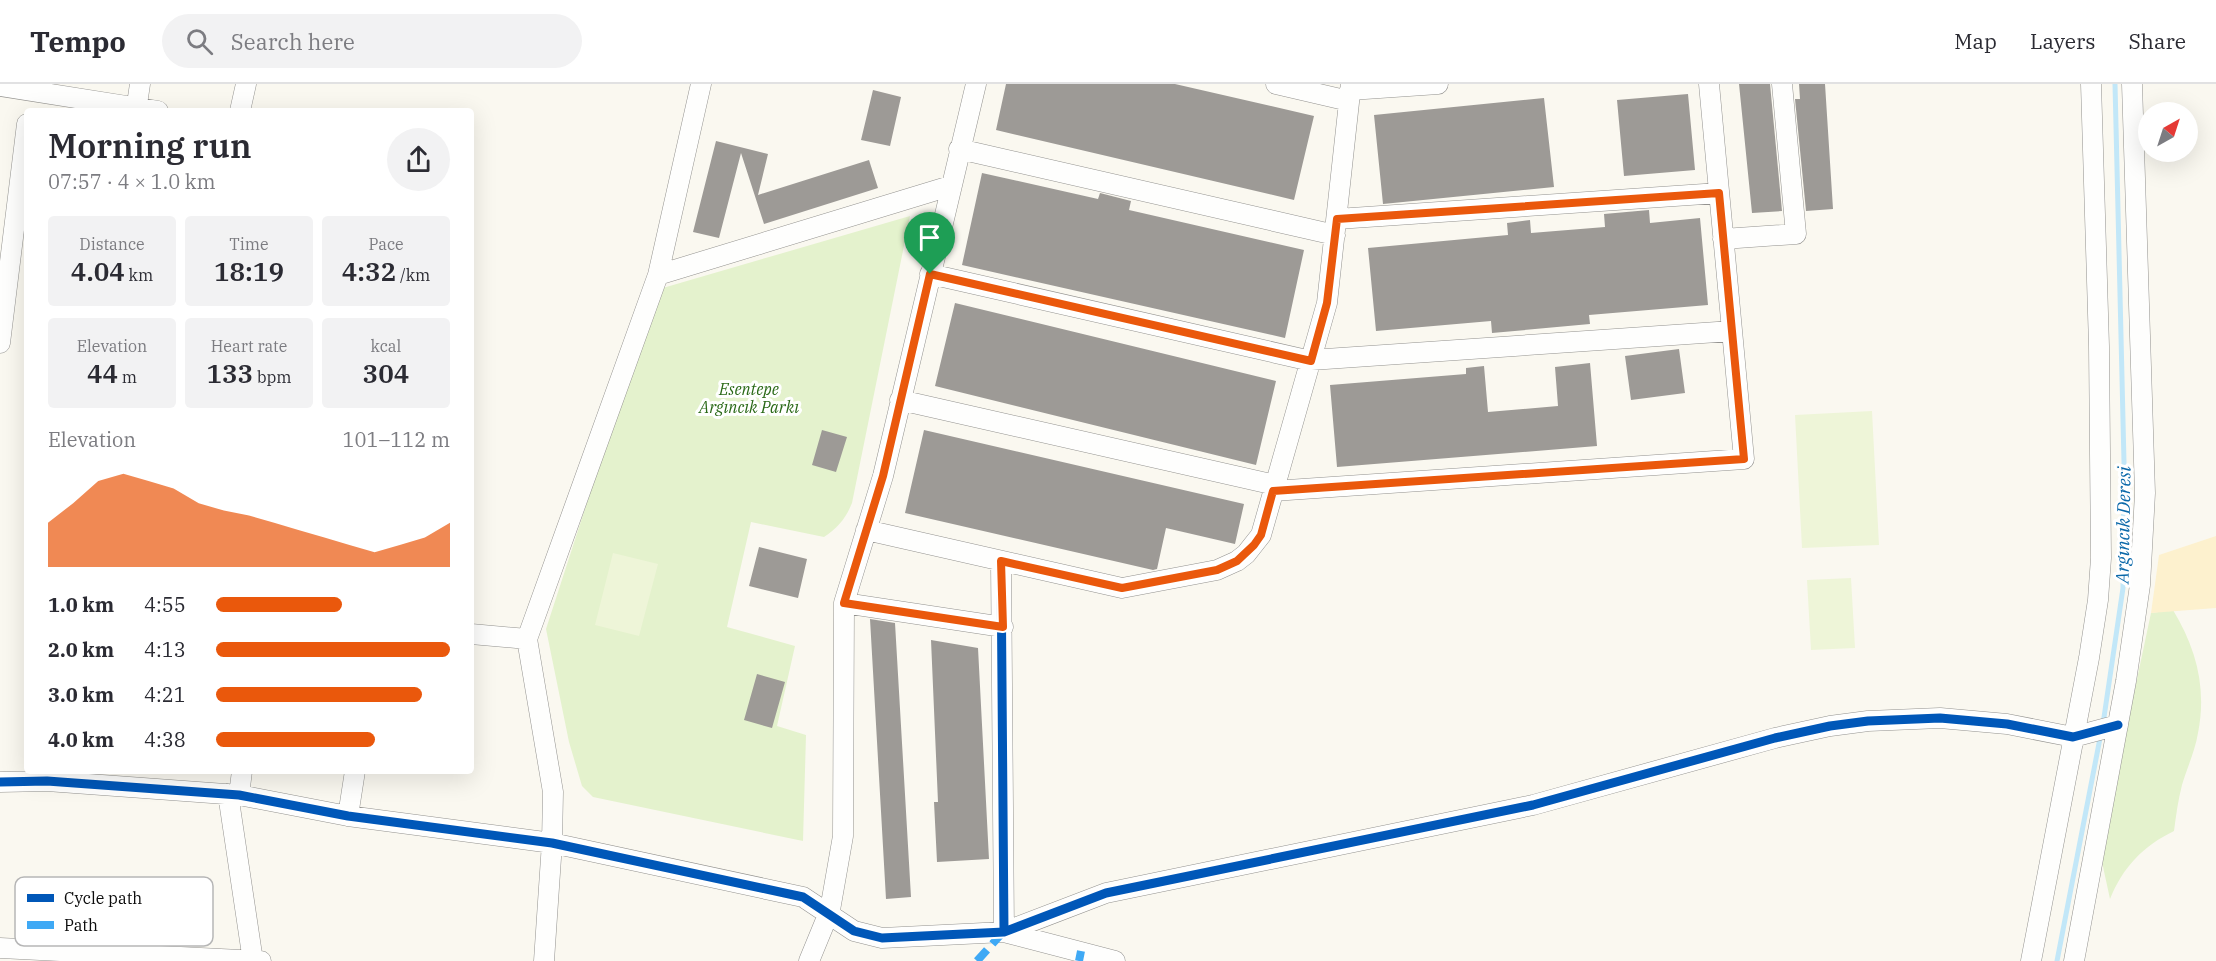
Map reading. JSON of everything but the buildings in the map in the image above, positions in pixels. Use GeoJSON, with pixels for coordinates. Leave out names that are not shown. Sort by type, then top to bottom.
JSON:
{"type":"FeatureCollection","features":[{"type":"Feature","properties":{"kind":"street"},"geometry":{"type":"LineString","coordinates":[[136,108],[140,84]]}},
{"type":"Feature","properties":{"kind":"street"},"geometry":{"type":"LineString","coordinates":[[241,108],[246,84]]}},
{"type":"Feature","properties":{"kind":"street"},"geometry":{"type":"LineString","coordinates":[[544,961],[554,812],[551,774],[527,639],[658,275],[701,84]]}},
{"type":"Feature","properties":{"kind":"street"},"geometry":{"type":"LineString","coordinates":[[809,961],[828,915],[836,886],[843,836],[844,603],[883,476],[976,84]]}},
{"type":"Feature","properties":{"kind":"street"},"geometry":{"type":"LineString","coordinates":[[1276,84],[1350,92],[1438,84]]}},
{"type":"Feature","properties":{"kind":"street"},"geometry":{"type":"LineString","coordinates":[[900,400],[1274,488],[1744,459],[1709,84]]}},
{"type":"Feature","properties":{"kind":"street"},"geometry":{"type":"LineString","coordinates":[[1723,239],[1796,234],[1782,84]]}},
{"type":"Feature","properties":{"kind":"street"},"geometry":{"type":"LineString","coordinates":[[2031,961],[2094,629],[2101,558],[2099,346],[2091,84]]}},
{"type":"Feature","properties":{"kind":"street"},"geometry":{"type":"LineString","coordinates":[[2074,961],[2118,725],[2140,585],[2145,493],[2132,84]]}},
{"type":"Feature","properties":{"kind":"street"},"geometry":{"type":"LineString","coordinates":[[0,86],[32,87],[131,108]]}},
{"type":"Feature","properties":{"kind":"street"},"geometry":{"type":"LineString","coordinates":[[29,108],[32,87]]}},
{"type":"Feature","properties":{"kind":"street"},"geometry":{"type":"LineString","coordinates":[[866,530],[1122,588],[1217,570],[1237,561],[1261,535],[1327,303],[1350,92]]}},
{"type":"Feature","properties":{"kind":"street"},"geometry":{"type":"LineString","coordinates":[[0,343],[24,148]]}},
{"type":"Feature","properties":{"kind":"street"},"geometry":{"type":"LineString","coordinates":[[959,149],[1336,227],[1719,193]]}},
{"type":"Feature","properties":{"kind":"street"},"geometry":{"type":"LineString","coordinates":[[658,275],[950,186]]}},
{"type":"Feature","properties":{"kind":"street"},"geometry":{"type":"LineString","coordinates":[[930,274],[1311,360],[1732,331]]}},
{"type":"Feature","properties":{"kind":"street"},"geometry":{"type":"LineString","coordinates":[[1001,561],[1004,932]]}},
{"type":"Feature","properties":{"kind":"street"},"geometry":{"type":"LineString","coordinates":[[844,603],[1003,627]]}},
{"type":"Feature","properties":{"kind":"street"},"geometry":{"type":"LineString","coordinates":[[474,634],[527,639]]}},
{"type":"Feature","properties":{"kind":"street"},"geometry":{"type":"LineString","coordinates":[[1004,932],[1106,893],[1533,805],[1775,738],[1830,726],[1877,720],[1940,718],[2007,724],[2073,737],[2118,725]]}},
{"type":"Feature","properties":{"kind":"street"},"geometry":{"type":"LineString","coordinates":[[241,774],[233,794],[253,961]]}},
{"type":"Feature","properties":{"kind":"street"},"geometry":{"type":"LineString","coordinates":[[348,816],[355,774]]}},
{"type":"Feature","properties":{"kind":"street"},"geometry":{"type":"LineString","coordinates":[[0,782],[48,776],[165,780],[348,816],[552,843],[803,897],[854,932],[868,937],[1004,932],[1115,961]]}},
{"type":"Feature","properties":{"kind":"street"},"geometry":{"type":"LineString","coordinates":[[0,948],[261,961]]}},
{"type":"Feature","properties":{"kind":"green space","name":"Esentepe Argıncık Parkı"},"geometry":{"type":"Polygon","coordinates":[[[910,216],[850,508],[837,526],[824,537],[751,522],[727,627],[795,646],[777,726],[806,735],[803,841],[593,797],[582,786],[569,742],[546,629],[656,290],[910,216]]]}},
{"type":"Feature","properties":{"kind":"green space"},"geometry":{"type":"Polygon","coordinates":[[[1872,411],[1879,545],[1802,548],[1795,415],[1872,411]]]}},
{"type":"Feature","properties":{"kind":"green space"},"geometry":{"type":"Polygon","coordinates":[[[613,553],[658,564],[639,636],[595,625],[613,553]]]}},
{"type":"Feature","properties":{"kind":"green space"},"geometry":{"type":"Polygon","coordinates":[[[1851,578],[1855,648],[1811,650],[1807,580],[1851,578]]]}},
{"type":"Feature","properties":{"kind":"green space"},"geometry":{"type":"Polygon","coordinates":[[[2173,610],[2188,639],[2198,669],[2201,700],[2197,740],[2181,791],[2174,831],[2153,843],[2135,859],[2121,877],[2110,899],[2102,862],[2123,745],[2151,613],[2173,610]]]}},
{"type":"Feature","properties":{"kind":"sand"},"geometry":{"type":"Polygon","coordinates":[[[2216,536],[2216,608],[2151,613],[2159,555],[2216,536]]]}},
{"type":"Feature","properties":{"kind":"waterway","name":"Argıncık Deresi"},"geometry":{"type":"LineString","coordinates":[[2103,724],[2123,588],[2124,462],[2115,84]]}},
{"type":"Feature","properties":{"kind":"waterway","name":"Argıncık Deresi"},"geometry":{"type":"LineString","coordinates":[[2057,961],[2101,733]]}},
{"type":"Feature","properties":{"kind":"marked path"},"geometry":{"type":"LineString","coordinates":[[977,961],[1003,932]]}},
{"type":"Feature","properties":{"kind":"marked path"},"geometry":{"type":"LineString","coordinates":[[1079,961],[1081,951]]}},
{"type":"Feature","properties":{"kind":"cycle path"},"geometry":{"type":"LineString","coordinates":[[0,782],[47,781],[239,795],[348,816],[552,843],[803,897],[854,931],[882,938],[1004,932],[1001,561]]}},
{"type":"Feature","properties":{"kind":"cycle path"},"geometry":{"type":"LineString","coordinates":[[1004,932],[1106,893],[1533,805],[1775,738],[1830,726],[1868,721],[1940,718],[2007,724],[2073,737],[2118,725]]}},
{"type":"Feature","properties":{"kind":"route"},"geometry":{"type":"LineString","coordinates":[[1719,193],[1744,459],[1273,491],[1261,535],[1254,545],[1237,561],[1217,570],[1122,588],[1001,561],[1003,627],[844,603],[883,476],[930,274],[1311,361],[1327,303],[1337,219],[1719,193]]}}]}
